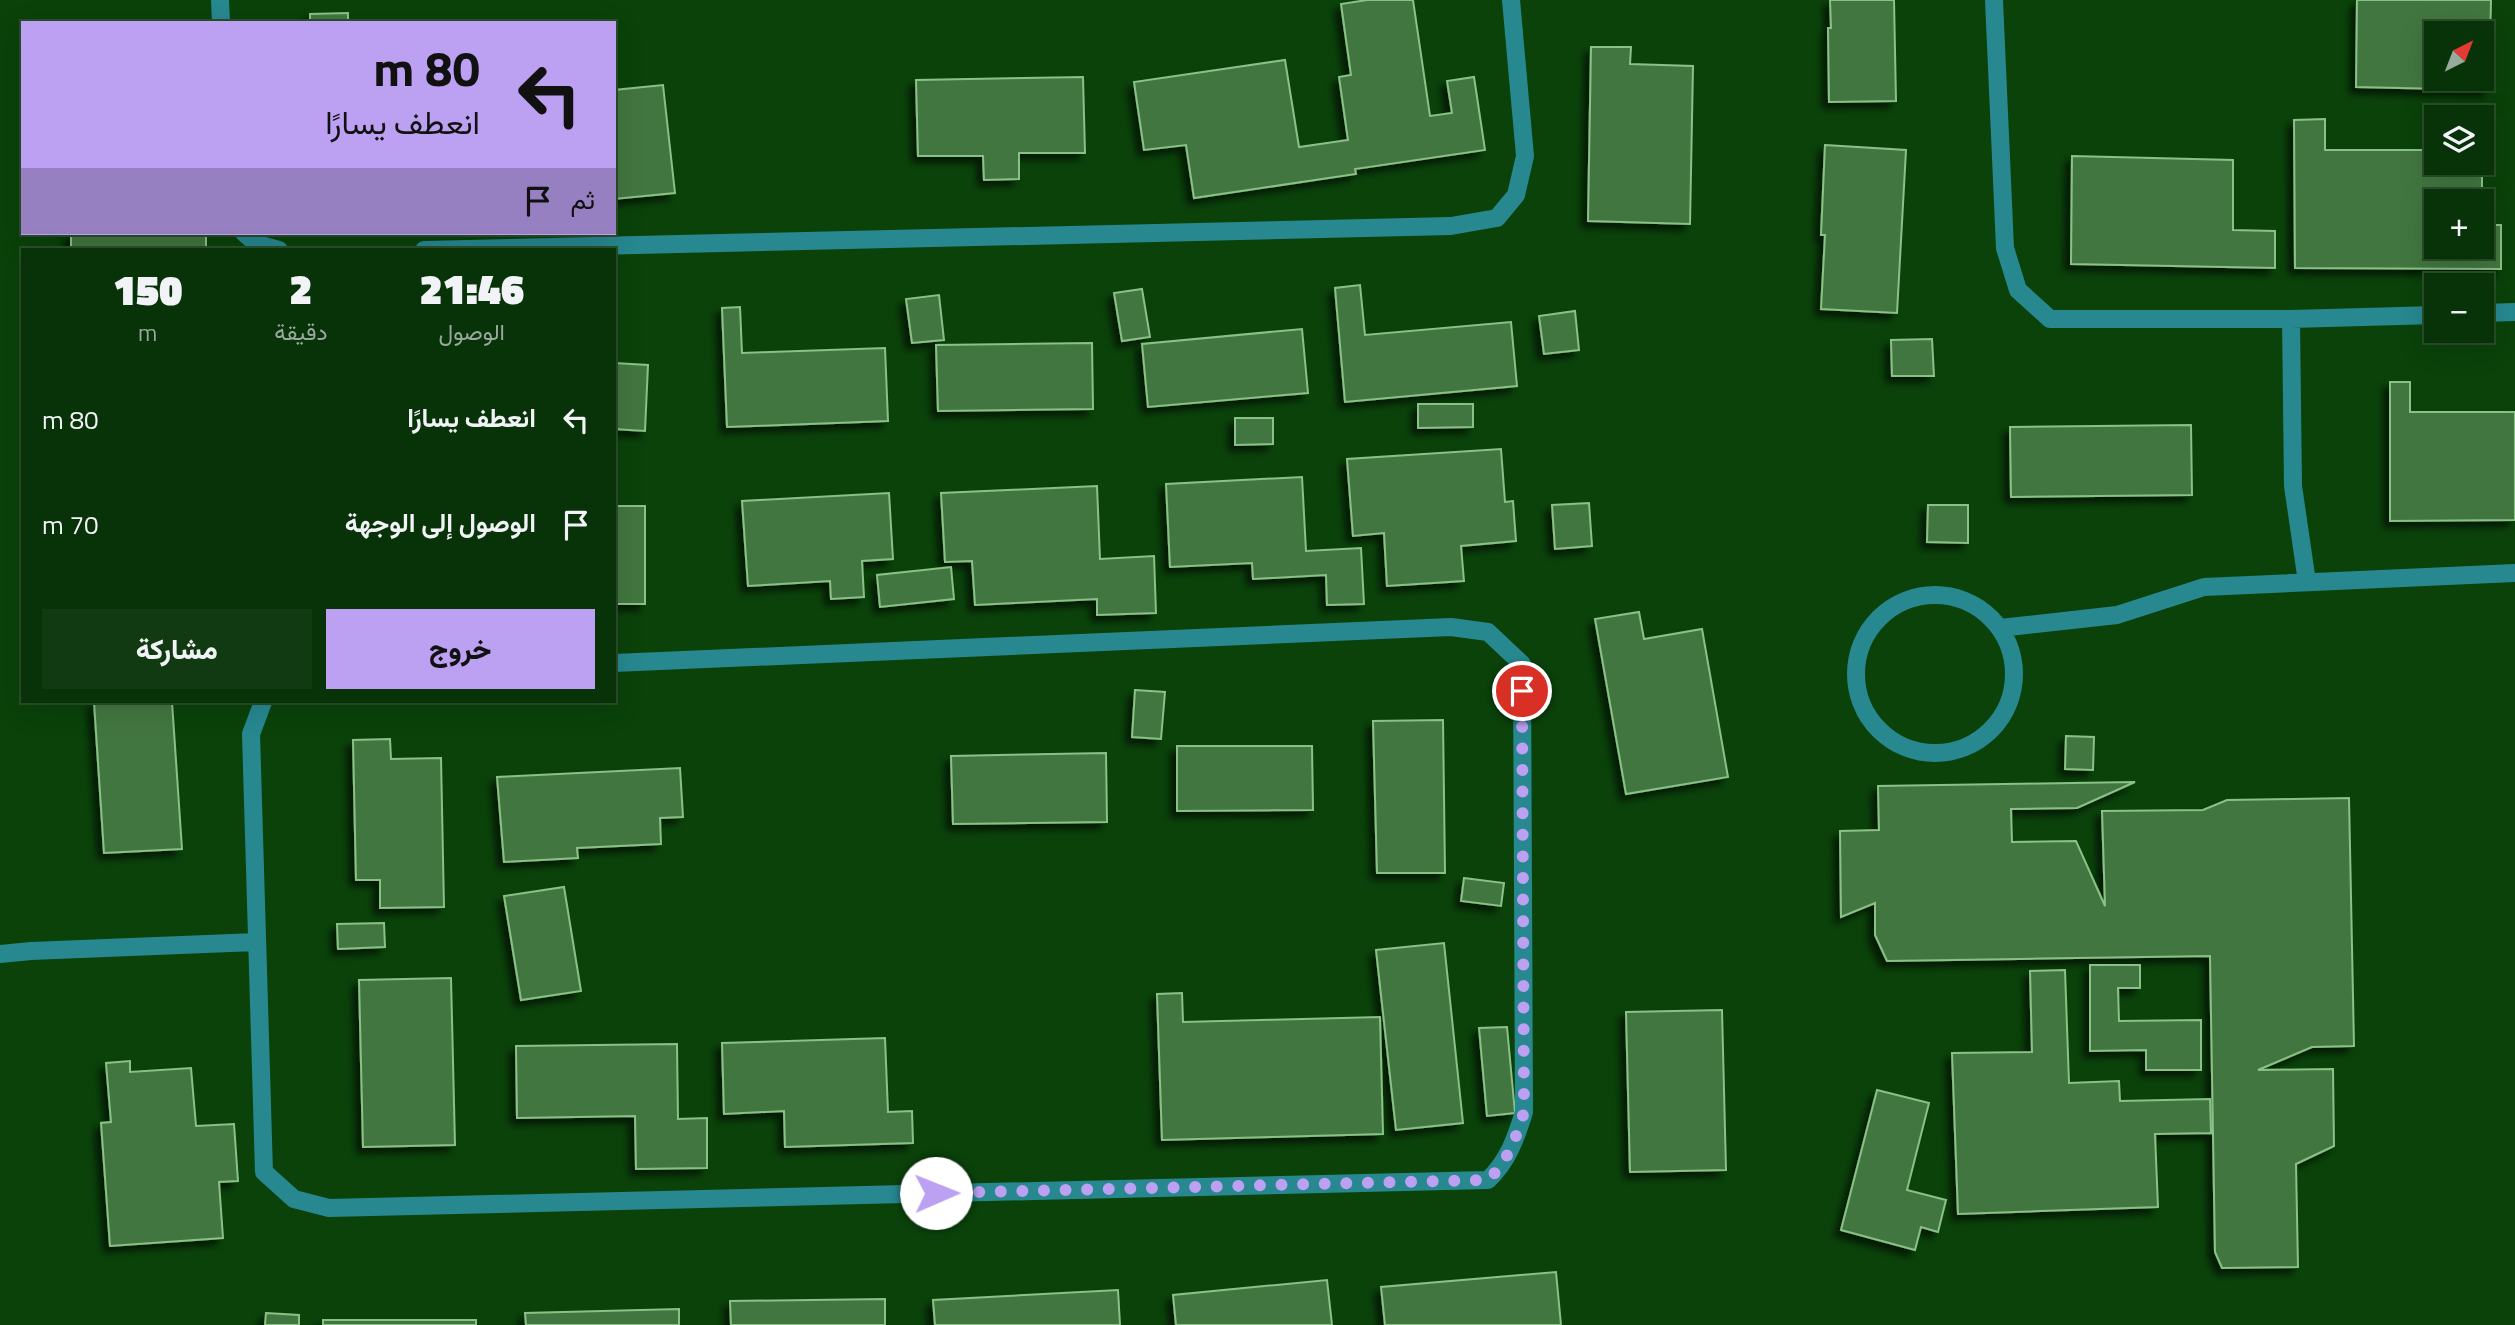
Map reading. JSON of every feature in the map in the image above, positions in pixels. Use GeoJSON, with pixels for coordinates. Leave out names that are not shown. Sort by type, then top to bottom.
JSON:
{"type":"FeatureCollection","features":[{"type":"Feature","properties":{"kind":"street"},"geometry":{"type":"LineString","coordinates":[[220,0],[221,21]]}},
{"type":"Feature","properties":{"kind":"street"},"geometry":{"type":"LineString","coordinates":[[510,248],[1451,226],[1497,218],[1516,195],[1525,156],[1511,0]]}},
{"type":"Feature","properties":{"kind":"street"},"geometry":{"type":"LineString","coordinates":[[1994,0],[2005,248],[2018,290],[2050,319],[2291,319],[2424,315]]}},
{"type":"Feature","properties":{"kind":"street"},"geometry":{"type":"LineString","coordinates":[[246,235],[257,244],[272,248]]}},
{"type":"Feature","properties":{"kind":"street"},"geometry":{"type":"LineString","coordinates":[[2494,313],[2515,312]]}},
{"type":"Feature","properties":{"kind":"street"},"geometry":{"type":"LineString","coordinates":[[2291,319],[2293,486],[2307,582]]}},
{"type":"Feature","properties":{"kind":"street"},"geometry":{"type":"LineString","coordinates":[[2000,628],[2117,615],[2204,587],[2515,573]]}},
{"type":"Feature","properties":{"kind":"street"},"geometry":{"type":"LineString","coordinates":[[1928,594],[1956,597],[1981,608],[2000,628],[2011,650],[2015,674],[2013,687],[2011,699],[1999,721],[1982,738],[1959,749],[1935,753],[1911,749],[1888,738],[1869,718],[1858,692],[1856,665],[1864,639],[1879,617],[1902,601],[1928,594]]}},
{"type":"Feature","properties":{"kind":"street"},"geometry":{"type":"LineString","coordinates":[[262,703],[251,734],[264,1172],[294,1199],[329,1208],[1488,1180],[1500,1169],[1514,1143],[1524,1112],[1522,664],[1488,632],[1451,627],[616,663]]}},
{"type":"Feature","properties":{"kind":"street"},"geometry":{"type":"LineString","coordinates":[[0,954],[257,942]]}},
{"type":"Feature","properties":{"kind":"building"},"geometry":{"type":"Polygon","coordinates":[[[1367,0],[1413,0],[1430,116],[1452,113],[1447,81],[1474,77],[1485,150],[1355,169],[1356,174],[1194,198],[1186,145],[1144,150],[1134,82],[1285,60],[1299,147],[1348,140],[1339,77],[1351,75],[1341,4],[1367,0]]]}},
{"type":"Feature","properties":{"kind":"building"},"geometry":{"type":"Polygon","coordinates":[[[1830,0],[1894,0],[1896,101],[1829,102],[1830,0]]]}},
{"type":"Feature","properties":{"kind":"building"},"geometry":{"type":"Polygon","coordinates":[[[2357,0],[2491,0],[2491,21],[2424,21],[2424,89],[2356,87],[2357,0]]]}},
{"type":"Feature","properties":{"kind":"building"},"geometry":{"type":"Polygon","coordinates":[[[348,13],[348,21],[310,21],[310,14],[348,13]]]}},
{"type":"Feature","properties":{"kind":"building"},"geometry":{"type":"Polygon","coordinates":[[[1591,47],[1631,47],[1630,64],[1693,66],[1690,224],[1588,221],[1591,47]]]}},
{"type":"Feature","properties":{"kind":"building"},"geometry":{"type":"Polygon","coordinates":[[[1083,77],[1085,153],[1019,153],[1019,179],[984,180],[983,156],[918,156],[916,80],[1083,77]]]}},
{"type":"Feature","properties":{"kind":"building"},"geometry":{"type":"Polygon","coordinates":[[[663,85],[675,193],[616,199],[616,90],[663,85]]]}},
{"type":"Feature","properties":{"kind":"building"},"geometry":{"type":"Polygon","coordinates":[[[2325,119],[2325,150],[2424,150],[2424,175],[2482,175],[2482,188],[2424,189],[2424,259],[2494,259],[2494,225],[2501,225],[2501,269],[2295,268],[2294,120],[2325,119]]]}},
{"type":"Feature","properties":{"kind":"building"},"geometry":{"type":"Polygon","coordinates":[[[1825,145],[1906,150],[1897,313],[1821,309],[1825,235],[1821,235],[1825,145]]]}},
{"type":"Feature","properties":{"kind":"building"},"geometry":{"type":"Polygon","coordinates":[[[2072,156],[2233,160],[2233,230],[2275,231],[2275,268],[2071,264],[2072,156]]]}},
{"type":"Feature","properties":{"kind":"building"},"geometry":{"type":"Polygon","coordinates":[[[71,235],[206,235],[206,248],[71,248],[71,235]]]}},
{"type":"Feature","properties":{"kind":"building"},"geometry":{"type":"Polygon","coordinates":[[[1360,285],[1365,335],[1511,322],[1517,386],[1345,402],[1335,288],[1360,285]]]}},
{"type":"Feature","properties":{"kind":"building"},"geometry":{"type":"Polygon","coordinates":[[[1142,289],[1150,337],[1122,341],[1114,293],[1142,289]]]}},
{"type":"Feature","properties":{"kind":"building"},"geometry":{"type":"Polygon","coordinates":[[[939,295],[944,340],[912,343],[906,299],[939,295]]]}},
{"type":"Feature","properties":{"kind":"building"},"geometry":{"type":"Polygon","coordinates":[[[740,307],[742,353],[885,348],[888,421],[727,427],[722,308],[740,307]]]}},
{"type":"Feature","properties":{"kind":"building"},"geometry":{"type":"Polygon","coordinates":[[[1575,311],[1579,350],[1544,354],[1539,316],[1575,311]]]}},
{"type":"Feature","properties":{"kind":"building"},"geometry":{"type":"Polygon","coordinates":[[[1302,329],[1308,393],[1148,407],[1142,344],[1302,329]]]}},
{"type":"Feature","properties":{"kind":"building"},"geometry":{"type":"Polygon","coordinates":[[[1932,339],[1934,376],[1892,376],[1891,340],[1932,339]]]}},
{"type":"Feature","properties":{"kind":"building"},"geometry":{"type":"Polygon","coordinates":[[[1092,343],[1093,409],[938,411],[936,345],[1092,343]]]}},
{"type":"Feature","properties":{"kind":"building"},"geometry":{"type":"Polygon","coordinates":[[[616,363],[648,365],[645,431],[616,429],[616,363]]]}},
{"type":"Feature","properties":{"kind":"building"},"geometry":{"type":"Polygon","coordinates":[[[2390,382],[2410,382],[2410,412],[2515,412],[2515,520],[2390,521],[2390,382]]]}},
{"type":"Feature","properties":{"kind":"building"},"geometry":{"type":"Polygon","coordinates":[[[1418,404],[1473,404],[1473,427],[1418,428],[1418,404]]]}},
{"type":"Feature","properties":{"kind":"building"},"geometry":{"type":"Polygon","coordinates":[[[1235,418],[1273,418],[1273,444],[1235,445],[1235,418]]]}},
{"type":"Feature","properties":{"kind":"building"},"geometry":{"type":"Polygon","coordinates":[[[2191,425],[2192,495],[2011,497],[2010,427],[2191,425]]]}},
{"type":"Feature","properties":{"kind":"building"},"geometry":{"type":"Polygon","coordinates":[[[1501,449],[1505,502],[1513,501],[1516,541],[1461,546],[1464,581],[1387,586],[1384,533],[1353,536],[1347,459],[1501,449]]]}},
{"type":"Feature","properties":{"kind":"building"},"geometry":{"type":"Polygon","coordinates":[[[1302,477],[1306,551],[1361,548],[1364,604],[1327,605],[1326,575],[1253,579],[1252,563],[1170,567],[1166,484],[1302,477]]]}},
{"type":"Feature","properties":{"kind":"building"},"geometry":{"type":"Polygon","coordinates":[[[1097,486],[1100,559],[1154,556],[1156,613],[1097,615],[1097,599],[975,605],[972,561],[945,562],[941,493],[1097,486]]]}},
{"type":"Feature","properties":{"kind":"building"},"geometry":{"type":"Polygon","coordinates":[[[889,493],[893,559],[862,561],[864,597],[831,599],[830,581],[748,586],[742,501],[889,493]]]}},
{"type":"Feature","properties":{"kind":"building"},"geometry":{"type":"Polygon","coordinates":[[[1589,503],[1592,546],[1555,549],[1552,505],[1589,503]]]}},
{"type":"Feature","properties":{"kind":"building"},"geometry":{"type":"Polygon","coordinates":[[[1928,505],[1968,505],[1968,543],[1927,542],[1928,505]]]}},
{"type":"Feature","properties":{"kind":"building"},"geometry":{"type":"Polygon","coordinates":[[[616,506],[645,506],[645,604],[616,604],[616,506]]]}},
{"type":"Feature","properties":{"kind":"building"},"geometry":{"type":"Polygon","coordinates":[[[951,567],[954,599],[880,607],[877,575],[951,567]]]}},
{"type":"Feature","properties":{"kind":"building"},"geometry":{"type":"Polygon","coordinates":[[[1639,612],[1644,639],[1702,629],[1728,777],[1626,794],[1595,619],[1639,612]]]}},
{"type":"Feature","properties":{"kind":"building"},"geometry":{"type":"Polygon","coordinates":[[[1135,690],[1165,692],[1161,739],[1132,737],[1135,690]]]}},
{"type":"Feature","properties":{"kind":"building"},"geometry":{"type":"Polygon","coordinates":[[[94,703],[172,703],[182,849],[104,853],[94,703]]]}},
{"type":"Feature","properties":{"kind":"building"},"geometry":{"type":"Polygon","coordinates":[[[1443,720],[1445,873],[1377,873],[1373,721],[1443,720]]]}},
{"type":"Feature","properties":{"kind":"building"},"geometry":{"type":"Polygon","coordinates":[[[2066,736],[2094,737],[2093,770],[2065,769],[2066,736]]]}},
{"type":"Feature","properties":{"kind":"building"},"geometry":{"type":"Polygon","coordinates":[[[390,739],[391,759],[441,758],[444,907],[380,908],[380,880],[356,880],[353,740],[390,739]]]}},
{"type":"Feature","properties":{"kind":"building"},"geometry":{"type":"Polygon","coordinates":[[[1177,746],[1312,746],[1313,810],[1177,811],[1177,746]]]}},
{"type":"Feature","properties":{"kind":"building"},"geometry":{"type":"Polygon","coordinates":[[[1106,753],[1107,822],[953,824],[951,756],[1106,753]]]}},
{"type":"Feature","properties":{"kind":"building"},"geometry":{"type":"Polygon","coordinates":[[[680,768],[683,817],[660,818],[661,844],[577,848],[578,858],[504,862],[497,777],[680,768]]]}},
{"type":"Feature","properties":{"kind":"building"},"geometry":{"type":"Polygon","coordinates":[[[2135,782],[2077,808],[2011,809],[2012,842],[2076,841],[2105,906],[2102,811],[2203,810],[2227,800],[2349,798],[2354,1046],[2312,1047],[2258,1070],[2333,1069],[2334,1146],[2296,1164],[2298,1267],[2222,1268],[2215,1252],[2210,956],[1887,961],[1875,935],[1875,903],[1841,917],[1840,831],[1879,830],[1878,786],[2135,782]]]}},
{"type":"Feature","properties":{"kind":"building"},"geometry":{"type":"Polygon","coordinates":[[[1464,878],[1504,883],[1501,906],[1461,901],[1464,878]]]}},
{"type":"Feature","properties":{"kind":"building"},"geometry":{"type":"Polygon","coordinates":[[[564,887],[581,991],[521,1000],[504,896],[564,887]]]}},
{"type":"Feature","properties":{"kind":"building"},"geometry":{"type":"Polygon","coordinates":[[[384,923],[385,947],[338,949],[337,924],[384,923]]]}},
{"type":"Feature","properties":{"kind":"building"},"geometry":{"type":"Polygon","coordinates":[[[1444,943],[1463,1123],[1396,1130],[1376,950],[1444,943]]]}},
{"type":"Feature","properties":{"kind":"building"},"geometry":{"type":"Polygon","coordinates":[[[2090,965],[2140,965],[2140,988],[2118,988],[2119,1021],[2201,1020],[2201,1070],[2146,1070],[2146,1050],[2090,1051],[2090,965]]]}},
{"type":"Feature","properties":{"kind":"building"},"geometry":{"type":"Polygon","coordinates":[[[2065,970],[2069,1083],[2119,1081],[2120,1101],[2210,1099],[2211,1133],[2155,1134],[2158,1207],[1958,1214],[1952,1053],[2032,1052],[2030,971],[2065,970]]]}},
{"type":"Feature","properties":{"kind":"building"},"geometry":{"type":"Polygon","coordinates":[[[451,978],[455,1145],[363,1147],[359,980],[451,978]]]}},
{"type":"Feature","properties":{"kind":"building"},"geometry":{"type":"Polygon","coordinates":[[[1182,993],[1183,1022],[1380,1017],[1383,1134],[1162,1140],[1157,994],[1182,993]]]}},
{"type":"Feature","properties":{"kind":"building"},"geometry":{"type":"Polygon","coordinates":[[[1722,1010],[1726,1170],[1630,1172],[1626,1012],[1722,1010]]]}},
{"type":"Feature","properties":{"kind":"building"},"geometry":{"type":"Polygon","coordinates":[[[1507,1027],[1515,1113],[1487,1116],[1479,1028],[1507,1027]]]}},
{"type":"Feature","properties":{"kind":"building"},"geometry":{"type":"Polygon","coordinates":[[[885,1038],[888,1112],[912,1111],[913,1143],[785,1147],[784,1111],[724,1114],[722,1043],[885,1038]]]}},
{"type":"Feature","properties":{"kind":"building"},"geometry":{"type":"Polygon","coordinates":[[[677,1044],[678,1119],[707,1118],[707,1168],[636,1169],[635,1116],[517,1118],[516,1046],[677,1044]]]}},
{"type":"Feature","properties":{"kind":"building"},"geometry":{"type":"Polygon","coordinates":[[[130,1061],[130,1072],[191,1068],[196,1126],[234,1124],[238,1181],[219,1182],[223,1238],[110,1246],[101,1123],[111,1122],[106,1063],[130,1061]]]}},
{"type":"Feature","properties":{"kind":"building"},"geometry":{"type":"Polygon","coordinates":[[[1877,1090],[1929,1103],[1907,1190],[1946,1200],[1938,1232],[1921,1227],[1915,1250],[1841,1230],[1877,1090]]]}},
{"type":"Feature","properties":{"kind":"building"},"geometry":{"type":"Polygon","coordinates":[[[1556,1272],[1561,1325],[1385,1325],[1381,1287],[1556,1272]]]}},
{"type":"Feature","properties":{"kind":"building"},"geometry":{"type":"Polygon","coordinates":[[[1327,1280],[1332,1325],[1176,1325],[1173,1295],[1327,1280]]]}},
{"type":"Feature","properties":{"kind":"building"},"geometry":{"type":"Polygon","coordinates":[[[1118,1290],[1120,1325],[935,1325],[933,1300],[1118,1290]]]}},
{"type":"Feature","properties":{"kind":"building"},"geometry":{"type":"Polygon","coordinates":[[[885,1299],[885,1325],[731,1325],[730,1301],[885,1299]]]}},
{"type":"Feature","properties":{"kind":"building"},"geometry":{"type":"Polygon","coordinates":[[[679,1309],[679,1325],[526,1325],[525,1313],[679,1309]]]}},
{"type":"Feature","properties":{"kind":"building"},"geometry":{"type":"Polygon","coordinates":[[[266,1313],[299,1315],[299,1325],[265,1325],[266,1313]]]}},
{"type":"Feature","properties":{"kind":"building"},"geometry":{"type":"Polygon","coordinates":[[[323,1320],[476,1320],[476,1325],[323,1325],[323,1320]]]}},
{"type":"Feature","properties":{"kind":"route"},"geometry":{"type":"LineString","coordinates":[[936,1193],[1488,1180],[1500,1169],[1514,1143],[1524,1112],[1522,691]]}}]}
